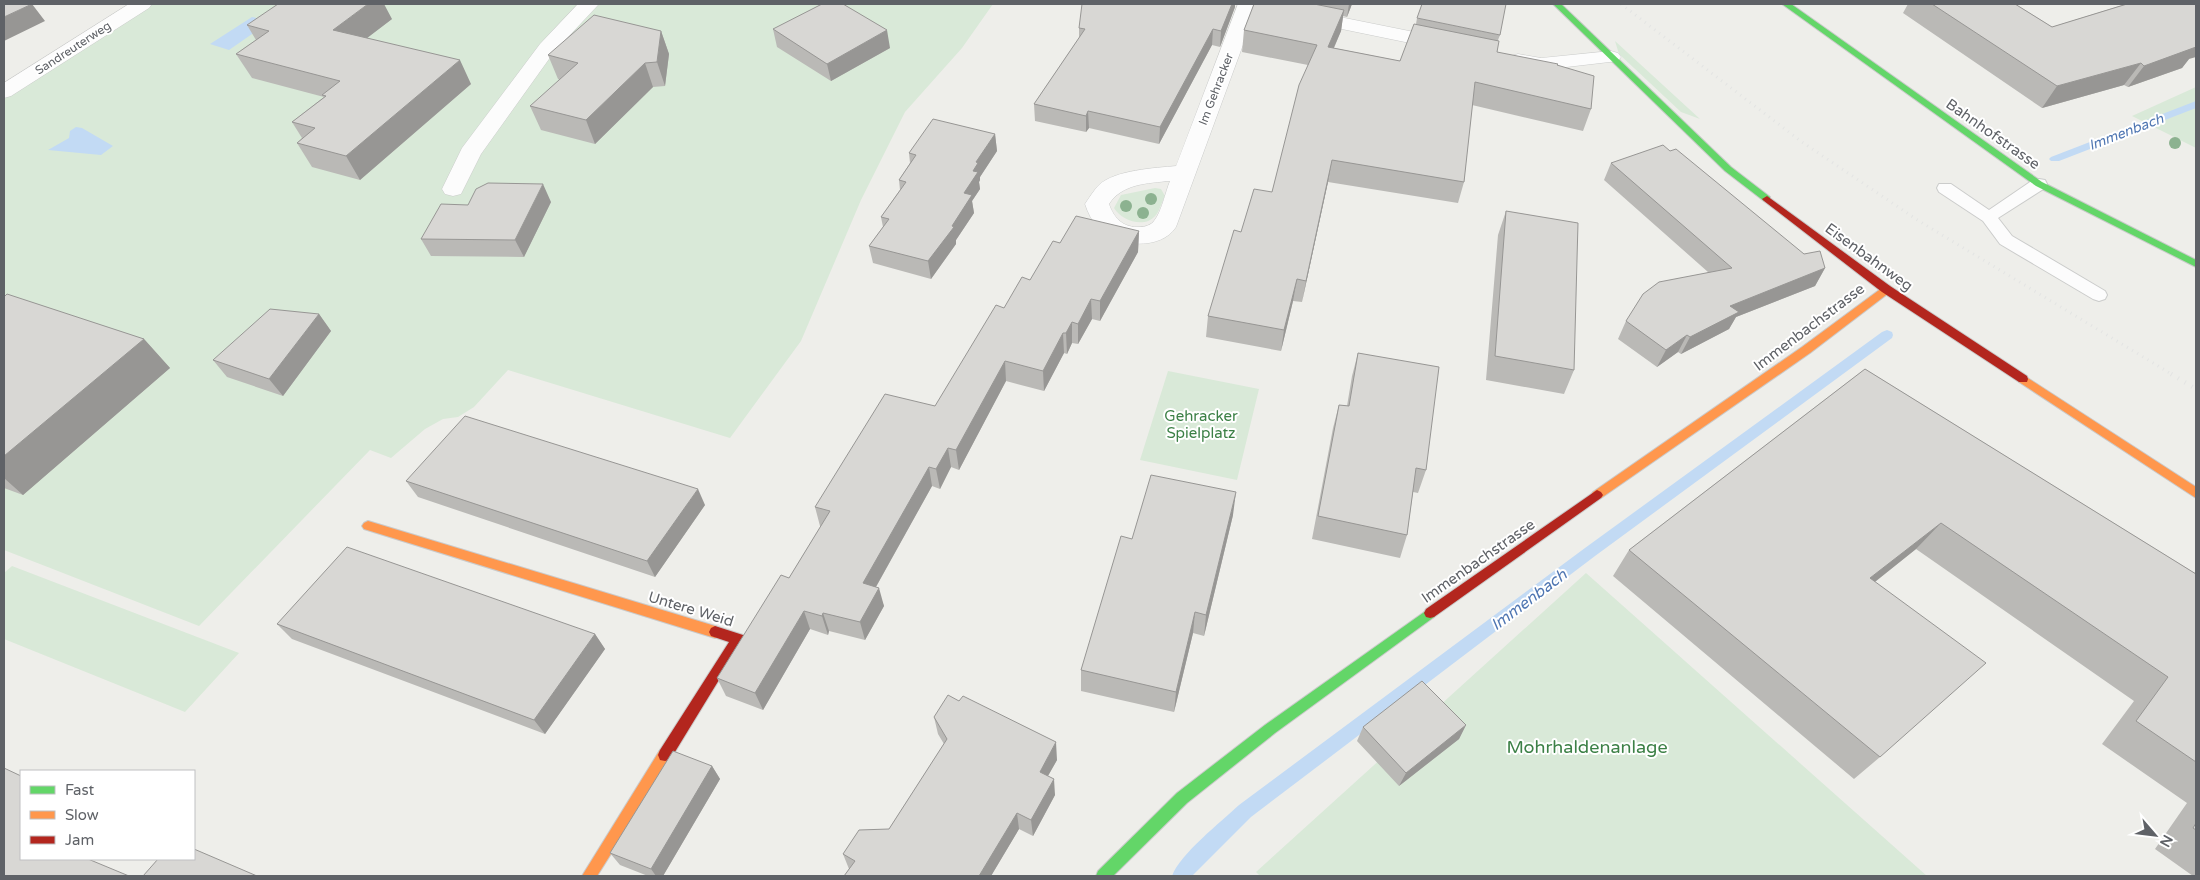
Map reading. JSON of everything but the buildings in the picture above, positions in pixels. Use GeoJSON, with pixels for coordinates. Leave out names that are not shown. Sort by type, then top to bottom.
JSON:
{"type":"FeatureCollection","features":[{"type":"Feature","properties":{"kind":"street","name":"Sandreuterweg"},"geometry":{"type":"LineString","coordinates":[[4,92],[142,4]]}},
{"type":"Feature","properties":{"kind":"street"},"geometry":{"type":"LineString","coordinates":[[453,189],[470,152],[547,48],[589,4]]}},
{"type":"Feature","properties":{"kind":"street","name":"Eisenbahnweg"},"geometry":{"type":"LineString","coordinates":[[1557,4],[1728,169],[1886,289],[2196,493]]}},
{"type":"Feature","properties":{"kind":"street","name":"Bahnhofstrasse"},"geometry":{"type":"LineString","coordinates":[[1786,4],[2039,184],[2196,264]]}},
{"type":"Feature","properties":{"kind":"street"},"geometry":{"type":"LineString","coordinates":[[1262,7],[1463,48]]}},
{"type":"Feature","properties":{"kind":"street","name":"Im Gehracker"},"geometry":{"type":"LineString","coordinates":[[1184,173],[1262,7]]}},
{"type":"Feature","properties":{"kind":"street"},"geometry":{"type":"LineString","coordinates":[[1502,56],[1541,64],[1611,57]]}},
{"type":"Feature","properties":{"kind":"street","name":"Immenbachstrasse"},"geometry":{"type":"LineString","coordinates":[[1103,876],[1182,798],[1270,729],[1503,561],[1806,350],[1886,289]]}},
{"type":"Feature","properties":{"kind":"street","name":"Untere Weid"},"geometry":{"type":"LineString","coordinates":[[368,526],[738,639],[589,876]]}},
{"type":"Feature","properties":{"kind":"lane"},"geometry":{"type":"LineString","coordinates":[[1989,217],[2039,184]]}},
{"type":"Feature","properties":{"kind":"lane"},"geometry":{"type":"LineString","coordinates":[[1945,188],[1989,217],[2006,240],[2099,295]]}},
{"type":"Feature","properties":{"kind":"green space"},"geometry":{"type":"Polygon","coordinates":[[[142,4],[993,4],[962,48],[905,112],[861,200],[801,341],[730,438],[508,370],[474,407],[458,417],[443,419],[425,429],[391,458],[370,450],[199,626],[4,550],[4,92],[142,4]]]}},
{"type":"Feature","properties":{"kind":"green space"},"geometry":{"type":"Polygon","coordinates":[[[1615,41],[1700,119],[1681,112],[1619,54],[1615,41]]]}},
{"type":"Feature","properties":{"kind":"green space"},"geometry":{"type":"Polygon","coordinates":[[[2196,87],[2196,148],[2132,116],[2196,87]]]}},
{"type":"Feature","properties":{"kind":"green space"},"geometry":{"type":"Polygon","coordinates":[[[1155,188],[1161,189],[1165,196],[1156,215],[1146,222],[1128,220],[1122,217],[1114,208],[1121,195],[1155,188]]]}},
{"type":"Feature","properties":{"kind":"green space","name":"Gehracker Spielplatz"},"geometry":{"type":"Polygon","coordinates":[[[1168,371],[1259,389],[1237,480],[1140,460],[1168,371]]]}},
{"type":"Feature","properties":{"kind":"green space"},"geometry":{"type":"Polygon","coordinates":[[[12,566],[239,653],[185,712],[4,639],[4,573],[12,566]]]}},
{"type":"Feature","properties":{"kind":"green space","name":"Mohrhaldenanlage"},"geometry":{"type":"Polygon","coordinates":[[[1586,573],[1927,876],[1260,876],[1256,872],[1586,573]]]}},
{"type":"Feature","properties":{"kind":"water"},"geometry":{"type":"Polygon","coordinates":[[[252,17],[271,21],[229,50],[210,44],[252,17]]]}},
{"type":"Feature","properties":{"kind":"water"},"geometry":{"type":"Polygon","coordinates":[[[76,127],[82,128],[113,146],[101,155],[48,150],[69,138],[70,131],[76,127]]]}},
{"type":"Feature","properties":{"kind":"waterway","name":"Immenbach"},"geometry":{"type":"LineString","coordinates":[[2055,159],[2196,104]]}},
{"type":"Feature","properties":{"kind":"waterway","name":"Immenbach"},"geometry":{"type":"LineString","coordinates":[[1181,876],[1198,856],[1245,811],[1590,552],[1887,335]]}},
{"type":"Feature","properties":{"kind":"railway"},"geometry":{"type":"LineString","coordinates":[[1621,4],[1802,142],[1919,221],[2173,375]]}},
{"type":"Feature","properties":{"kind":"railway"},"geometry":{"type":"LineString","coordinates":[[2171,374],[2196,389]]}},
{"type":"Feature","properties":{"kind":"traffic: fast"},"geometry":{"type":"LineString","coordinates":[[1557,4],[1728,169],[1767,199]]}},
{"type":"Feature","properties":{"kind":"traffic: fast"},"geometry":{"type":"LineString","coordinates":[[1786,4],[2039,184],[2196,264]]}},
{"type":"Feature","properties":{"kind":"traffic: fast"},"geometry":{"type":"LineString","coordinates":[[1103,876],[1182,798],[1270,729],[1430,613]]}},
{"type":"Feature","properties":{"kind":"traffic: slow"},"geometry":{"type":"LineString","coordinates":[[1597,495],[1806,350],[1886,289]]}},
{"type":"Feature","properties":{"kind":"traffic: slow"},"geometry":{"type":"LineString","coordinates":[[2023,379],[2196,493]]}},
{"type":"Feature","properties":{"kind":"traffic: slow"},"geometry":{"type":"LineString","coordinates":[[368,526],[715,632]]}},
{"type":"Feature","properties":{"kind":"traffic: slow"},"geometry":{"type":"LineString","coordinates":[[589,876],[665,755]]}},
{"type":"Feature","properties":{"kind":"traffic: jam"},"geometry":{"type":"LineString","coordinates":[[1767,199],[1886,289],[2023,379]]}},
{"type":"Feature","properties":{"kind":"traffic: jam"},"geometry":{"type":"LineString","coordinates":[[1430,613],[1597,495]]}},
{"type":"Feature","properties":{"kind":"traffic: jam"},"geometry":{"type":"LineString","coordinates":[[665,755],[738,639],[715,632]]}}]}
